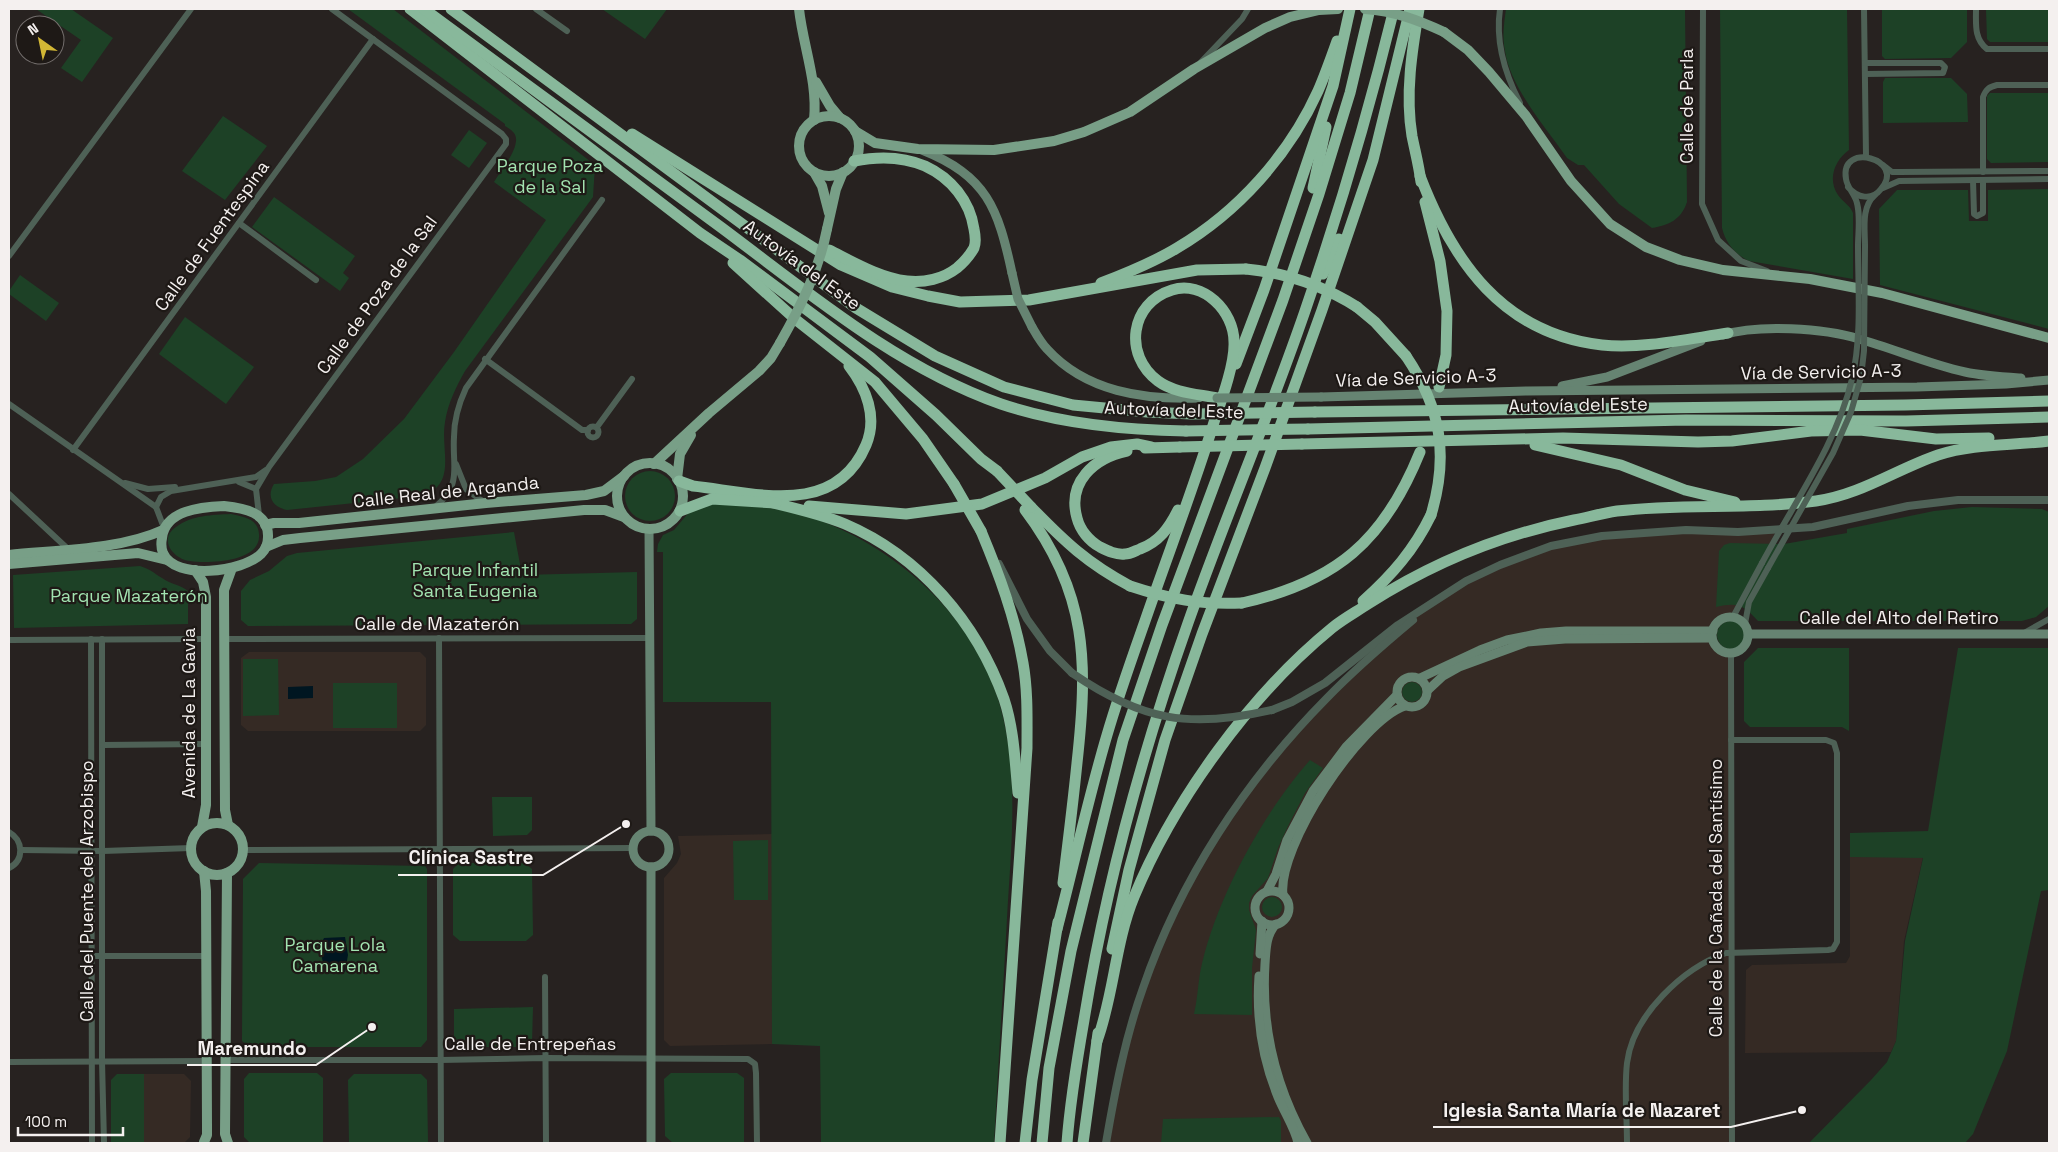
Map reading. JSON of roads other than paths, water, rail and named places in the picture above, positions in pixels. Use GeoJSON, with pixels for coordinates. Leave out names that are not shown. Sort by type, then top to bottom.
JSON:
{"type":"FeatureCollection","features":[{"type":"Feature","properties":{"kind":"highway"},"geometry":{"type":"LineString","coordinates":[[410,9],[700,233],[740,260],[870,357],[936,415],[1028,509],[1077,553],[1101,571],[1130,586],[1163,597],[1190,602],[1242,603],[1269,597],[1316,578],[1361,546],[1380,526],[1397,502],[1420,452]]}},
{"type":"Feature","properties":{"kind":"highway","name":"Autovía del Este"},"geometry":{"type":"LineString","coordinates":[[424,9],[879,343],[929,372],[1001,404],[1074,423],[1144,430],[1186,431],[1686,420],[1906,421],[2049,417]]}},
{"type":"Feature","properties":{"kind":"highway","name":"Autovía del Este"},"geometry":{"type":"LineString","coordinates":[[450,9],[856,308],[935,356],[1004,387],[1073,405],[1192,414],[1906,405],[2049,400]]}},
{"type":"Feature","properties":{"kind":"highway"},"geometry":{"type":"LineString","coordinates":[[1283,300],[1316,178],[1350,9]]}},
{"type":"Feature","properties":{"kind":"highway"},"geometry":{"type":"LineString","coordinates":[[1073,294],[1127,273],[1177,248],[1215,222],[1242,198],[1267,172],[1292,137],[1318,91],[1350,9]]}},
{"type":"Feature","properties":{"kind":"highway"},"geometry":{"type":"LineString","coordinates":[[1042,1143],[1049,1068],[1071,951],[1123,740],[1162,626],[1283,300],[1319,194],[1350,93],[1370,9]]}},
{"type":"Feature","properties":{"kind":"highway"},"geometry":{"type":"LineString","coordinates":[[1066,1143],[1094,953],[1113,868],[1147,742],[1188,622],[1304,312],[1370,103],[1394,9]]}},
{"type":"Feature","properties":{"kind":"highway"},"geometry":{"type":"LineString","coordinates":[[1083,1143],[1111,953],[1129,870],[1165,740],[1202,634],[1322,310],[1373,160],[1410,9]]}},
{"type":"Feature","properties":{"kind":"highway"},"geometry":{"type":"LineString","coordinates":[[1420,9],[1413,43],[1409,89],[1412,134],[1425,205],[1440,261],[1447,311],[1446,355],[1439,388]]}},
{"type":"Feature","properties":{"kind":"highway"},"geometry":{"type":"LineString","coordinates":[[1219,400],[1264,290],[1333,86]]}},
{"type":"Feature","properties":{"kind":"highway"},"geometry":{"type":"LineString","coordinates":[[605,122],[623,128],[841,265],[892,286],[928,296],[970,301],[1029,300],[1073,294],[1197,270],[1246,269],[1274,272],[1309,282],[1357,307],[1375,322],[1406,356],[1428,391],[1436,417],[1441,445],[1441,465],[1438,490],[1431,515],[1421,535],[1406,558],[1385,581],[1333,626],[1266,691],[1226,740],[1185,801],[1155,851],[1133,899],[1117,954],[1106,1018],[1097,1041]]}},
{"type":"Feature","properties":{"kind":"highway"},"geometry":{"type":"LineString","coordinates":[[777,225],[788,228],[876,272],[907,281],[937,279],[952,272],[963,263],[974,246],[975,232],[972,214],[963,196],[947,181],[926,166],[898,158],[873,157],[854,161]]}},
{"type":"Feature","properties":{"kind":"highway"},"geometry":{"type":"LineString","coordinates":[[1304,312],[1336,246],[1373,160]]}},
{"type":"Feature","properties":{"kind":"highway"},"geometry":{"type":"LineString","coordinates":[[1420,176],[1432,208],[1456,251],[1473,276],[1508,308],[1540,327],[1572,340],[1603,345],[1633,346],[1728,333]]}},
{"type":"Feature","properties":{"kind":"highway"},"geometry":{"type":"LineString","coordinates":[[700,233],[795,319],[875,382],[923,439],[954,484],[981,531],[999,574],[1015,625],[1024,665],[1027,707],[1027,748],[1000,1143]]}},
{"type":"Feature","properties":{"kind":"highway"},"geometry":{"type":"LineString","coordinates":[[1057,928],[1107,735],[1145,621],[1201,466],[1219,400],[1234,342],[1232,325],[1222,307],[1205,293],[1189,289],[1173,289],[1155,298],[1144,310],[1136,325],[1134,342],[1142,364],[1158,381],[1179,391],[1219,400]]}},
{"type":"Feature","properties":{"kind":"highway"},"geometry":{"type":"LineString","coordinates":[[678,480],[693,486],[793,496],[813,494],[833,486],[849,473],[860,457],[868,439],[871,418],[867,395],[857,377],[837,351]]}},
{"type":"Feature","properties":{"kind":"highway"},"geometry":{"type":"LineString","coordinates":[[1201,466],[1169,528],[1151,545],[1126,554],[1110,552],[1092,542],[1079,526],[1073,506],[1078,484],[1088,471],[1103,459],[1118,453],[1151,447],[1506,441],[1563,438],[1698,442],[1732,441],[1811,432],[1860,430],[1936,439],[2032,437],[2049,440]]}},
{"type":"Feature","properties":{"kind":"highway"},"geometry":{"type":"LineString","coordinates":[[1333,626],[1396,586],[1440,563],[1487,544],[1548,525],[1616,512],[1682,506],[1754,506],[1819,501],[1863,488],[1940,455],[1979,446],[2049,440]]}},
{"type":"Feature","properties":{"kind":"highway"},"geometry":{"type":"LineString","coordinates":[[1506,441],[1546,446],[1588,456],[1622,465],[1685,490],[1754,506]]}},
{"type":"Feature","properties":{"kind":"highway"},"geometry":{"type":"LineString","coordinates":[[680,511],[712,499],[906,514],[982,504],[1045,478],[1082,457],[1103,450],[1137,444],[1151,447]]}},
{"type":"Feature","properties":{"kind":"highway"},"geometry":{"type":"LineString","coordinates":[[769,502],[846,524],[877,540],[929,581],[950,603],[971,632],[990,666],[1004,701],[1013,744],[1018,792],[1018,870]]}},
{"type":"Feature","properties":{"kind":"highway"},"geometry":{"type":"LineString","coordinates":[[1024,1143],[1032,1080],[1057,928],[1079,744],[1084,684],[1082,651],[1070,594],[1058,562],[1028,509]]}},
{"type":"Feature","properties":{"kind":"main road"},"geometry":{"type":"LineString","coordinates":[[799,9],[815,98],[814,120]]}},
{"type":"Feature","properties":{"kind":"main road"},"geometry":{"type":"LineString","coordinates":[[854,131],[875,143],[918,149],[994,150],[1054,141],[1084,132],[1130,112],[1194,69],[1265,28],[1290,16],[1319,10],[1338,9]]}},
{"type":"Feature","properties":{"kind":"main road"},"geometry":{"type":"LineString","coordinates":[[1365,9],[1382,10],[1411,17],[1444,32],[1468,50],[1526,116],[1571,181],[1610,224],[1646,247],[1680,260],[1723,270],[1775,275],[1882,293],[2049,338]]}},
{"type":"Feature","properties":{"kind":"main road"},"geometry":{"type":"LineString","coordinates":[[654,464],[708,413],[759,371],[771,358],[797,313],[812,280],[822,252],[836,189],[843,172],[854,161],[858,152],[858,142],[849,124],[840,118],[820,91],[811,72]]}},
{"type":"Feature","properties":{"kind":"main road"},"geometry":{"type":"LineString","coordinates":[[830,217],[822,186],[814,172],[803,162],[799,148],[801,134],[814,120],[823,116],[840,118]]}},
{"type":"Feature","properties":{"kind":"main road","name":"Vía de Servicio A-3"},"geometry":{"type":"LineString","coordinates":[[918,149],[944,159],[962,170],[978,185],[990,202],[998,221],[1018,298],[1032,327],[1046,348],[1080,376],[1097,384],[1127,393],[1171,399],[1219,400],[1527,391],[1917,387],[2006,384],[2045,380]]}},
{"type":"Feature","properties":{"kind":"main road"},"geometry":{"type":"LineString","coordinates":[[814,172],[822,175],[834,175],[843,172]]}},
{"type":"Feature","properties":{"kind":"main road"},"geometry":{"type":"LineString","coordinates":[[1527,391],[1607,377],[1691,344],[1728,333],[1768,329],[1808,330],[1858,338],[1931,363],[1966,372],[2045,380]]}},
{"type":"Feature","properties":{"kind":"main road"},"geometry":{"type":"LineString","coordinates":[[2028,332],[2049,333]]}},
{"type":"Feature","properties":{"kind":"main road"},"geometry":{"type":"LineString","coordinates":[[678,480],[680,454],[697,425]]}},
{"type":"Feature","properties":{"kind":"main road"},"geometry":{"type":"LineString","coordinates":[[641,464],[654,464],[665,468],[678,480],[683,491],[683,501],[680,511],[672,521],[661,527],[650,529],[633,524],[624,517],[617,500],[620,483],[624,476],[641,464]]}},
{"type":"Feature","properties":{"kind":"main road","name":"Calle Real de Arganda"},"geometry":{"type":"LineString","coordinates":[[266,525],[274,523],[304,523],[433,508],[598,493],[609,488],[624,476]]}},
{"type":"Feature","properties":{"kind":"main road"},"geometry":{"type":"LineString","coordinates":[[9,554],[137,540],[163,529],[173,518],[199,508],[224,506],[247,509],[259,515],[266,525],[268,533],[266,547],[254,559],[232,568],[214,571],[177,567],[167,560],[138,552],[9,564]]}},
{"type":"Feature","properties":{"kind":"main road","name":"Calle Real de Arganda"},"geometry":{"type":"LineString","coordinates":[[266,547],[283,540],[300,538],[584,510],[605,510],[624,517]]}},
{"type":"Feature","properties":{"kind":"main road"},"geometry":{"type":"LineString","coordinates":[[163,529],[161,545],[167,560]]}},
{"type":"Feature","properties":{"kind":"main road"},"geometry":{"type":"LineString","coordinates":[[650,529],[651,831]]}},
{"type":"Feature","properties":{"kind":"main road","name":"Avenida de La Gavia"},"geometry":{"type":"LineString","coordinates":[[228,825],[225,810],[224,590],[232,568]]}},
{"type":"Feature","properties":{"kind":"main road","name":"Avenida de La Gavia"},"geometry":{"type":"LineString","coordinates":[[195,570],[206,592],[205,819],[202,827]]}},
{"type":"Feature","properties":{"kind":"main road"},"geometry":{"type":"LineString","coordinates":[[1728,617],[1733,617],[1745,624],[1749,634],[1744,648],[1731,654],[1718,649],[1712,634],[1718,622],[1728,617]]}},
{"type":"Feature","properties":{"kind":"main road"},"geometry":{"type":"LineString","coordinates":[[1420,678],[1480,650],[1507,640],[1541,633],[1566,631],[1712,634]]}},
{"type":"Feature","properties":{"kind":"main road"},"geometry":{"type":"LineString","coordinates":[[1428,690],[1443,676],[1459,667],[1527,642],[1712,634]]}},
{"type":"Feature","properties":{"kind":"main road","name":"Calle del Alto del Retiro"},"geometry":{"type":"LineString","coordinates":[[1749,634],[2049,634]]}},
{"type":"Feature","properties":{"kind":"main road"},"geometry":{"type":"LineString","coordinates":[[1307,1143],[1288,1107],[1281,1089],[1266,1026],[1264,977],[1269,932],[1276,924],[1285,919],[1289,912],[1282,885],[1289,859],[1303,827],[1320,796],[1368,733],[1394,710],[1405,706],[1413,707],[1421,704],[1427,698],[1428,690],[1420,678],[1412,676],[1404,679],[1398,686],[1398,699],[1405,706]]}},
{"type":"Feature","properties":{"kind":"main road"},"geometry":{"type":"LineString","coordinates":[[1267,891],[1276,874],[1287,840],[1313,791],[1346,747],[1397,695]]}},
{"type":"Feature","properties":{"kind":"main road"},"geometry":{"type":"LineString","coordinates":[[220,823],[228,825],[239,836],[243,850],[241,860],[235,868],[227,873],[219,875],[204,872],[197,866],[192,857],[191,848],[196,833],[202,827],[211,824],[220,823]]}},
{"type":"Feature","properties":{"kind":"main road"},"geometry":{"type":"LineString","coordinates":[[651,831],[663,835],[669,846],[666,858],[662,863],[651,867],[640,863],[636,859],[632,848],[637,837],[651,831]]}},
{"type":"Feature","properties":{"kind":"main road"},"geometry":{"type":"LineString","coordinates":[[651,867],[651,1143]]}},
{"type":"Feature","properties":{"kind":"main road"},"geometry":{"type":"LineString","coordinates":[[203,1143],[207,1135],[208,1124],[206,891],[204,872]]}},
{"type":"Feature","properties":{"kind":"main road"},"geometry":{"type":"LineString","coordinates":[[227,873],[225,1134],[229,1143]]}},
{"type":"Feature","properties":{"kind":"main road"},"geometry":{"type":"LineString","coordinates":[[1284,895],[1273,890],[1267,891],[1258,897],[1256,902],[1256,913],[1262,921],[1258,1016],[1263,1054],[1278,1097],[1298,1143]]}},
{"type":"Feature","properties":{"kind":"main road"},"geometry":{"type":"LineString","coordinates":[[1262,921],[1276,924]]}},
{"type":"Feature","properties":{"kind":"main road"},"geometry":{"type":"LineString","coordinates":[[203,1143],[220,1140],[229,1143]]}},
{"type":"Feature","properties":{"kind":"street"},"geometry":{"type":"LineString","coordinates":[[10,252],[192,9]]}},
{"type":"Feature","properties":{"kind":"street"},"geometry":{"type":"LineString","coordinates":[[332,9],[373,39]]}},
{"type":"Feature","properties":{"kind":"street"},"geometry":{"type":"LineString","coordinates":[[536,9],[567,31]]}},
{"type":"Feature","properties":{"kind":"street"},"geometry":{"type":"LineString","coordinates":[[1194,69],[1242,19],[1248,9]]}},
{"type":"Feature","properties":{"kind":"street"},"geometry":{"type":"LineString","coordinates":[[1500,9],[1500,47],[1507,78],[1526,116]]}},
{"type":"Feature","properties":{"kind":"street","name":"Calle de Parla"},"geometry":{"type":"LineString","coordinates":[[1703,9],[1702,204],[1718,240],[1741,261],[1775,275]]}},
{"type":"Feature","properties":{"kind":"street"},"geometry":{"type":"LineString","coordinates":[[1864,9],[1866,156]]}},
{"type":"Feature","properties":{"kind":"street"},"geometry":{"type":"LineString","coordinates":[[1976,9],[1977,34],[1981,44],[1987,49],[2049,49]]}},
{"type":"Feature","properties":{"kind":"street","name":"Calle de Poza de la Sal"},"geometry":{"type":"LineString","coordinates":[[235,482],[245,483],[256,489],[269,467],[504,147],[506,139],[502,134],[441,87],[373,39]]}},
{"type":"Feature","properties":{"kind":"street","name":"Calle de Fuentespina"},"geometry":{"type":"LineString","coordinates":[[73,450],[373,39]]}},
{"type":"Feature","properties":{"kind":"street"},"geometry":{"type":"LineString","coordinates":[[1865,63],[1941,63],[1945,67],[1943,72],[1865,74]]}},
{"type":"Feature","properties":{"kind":"street"},"geometry":{"type":"LineString","coordinates":[[1983,172],[1983,97],[1987,89],[1997,85],[2049,85]]}},
{"type":"Feature","properties":{"kind":"street"},"geometry":{"type":"LineString","coordinates":[[1733,617],[1830,443],[1844,409],[1856,356],[1858,330],[1857,201],[1846,182],[1847,169],[1854,160],[1866,156],[1872,157],[1892,172],[2049,171]]}},
{"type":"Feature","properties":{"kind":"street"},"geometry":{"type":"LineString","coordinates":[[1745,624],[1749,602],[1833,453],[1851,412],[1861,377],[1864,351],[1866,209],[1868,203],[1879,191],[1886,178],[1881,163]]}},
{"type":"Feature","properties":{"kind":"street"},"geometry":{"type":"LineString","coordinates":[[1848,187],[1859,196],[1868,197],[1899,181],[2049,179]]}},
{"type":"Feature","properties":{"kind":"street"},"geometry":{"type":"LineString","coordinates":[[1973,180],[1974,214],[1977,216],[1983,213],[1983,180]]}},
{"type":"Feature","properties":{"kind":"street"},"geometry":{"type":"LineString","coordinates":[[433,508],[450,491],[454,481],[453,439],[457,412],[466,388],[485,359],[602,200]]}},
{"type":"Feature","properties":{"kind":"street"},"geometry":{"type":"LineString","coordinates":[[239,224],[316,280]]}},
{"type":"Feature","properties":{"kind":"street"},"geometry":{"type":"LineString","coordinates":[[485,359],[582,430],[588,430],[589,436],[596,437],[599,432],[597,427],[632,379]]}},
{"type":"Feature","properties":{"kind":"street"},"geometry":{"type":"LineString","coordinates":[[9,404],[156,507],[163,529]]}},
{"type":"Feature","properties":{"kind":"street"},"geometry":{"type":"LineString","coordinates":[[455,460],[460,478],[466,489],[486,503]]}},
{"type":"Feature","properties":{"kind":"street","name":"Calle de Poza de la Sal"},"geometry":{"type":"LineString","coordinates":[[124,483],[148,489],[235,482],[256,477],[269,467]]}},
{"type":"Feature","properties":{"kind":"street","name":"Calle de Poza de la Sal"},"geometry":{"type":"LineString","coordinates":[[156,507],[165,493],[184,487]]}},
{"type":"Feature","properties":{"kind":"street"},"geometry":{"type":"LineString","coordinates":[[256,489],[259,515]]}},
{"type":"Feature","properties":{"kind":"street"},"geometry":{"type":"LineString","coordinates":[[9,494],[68,549]]}},
{"type":"Feature","properties":{"kind":"street"},"geometry":{"type":"LineString","coordinates":[[981,531],[1028,619],[1050,652],[1072,673],[1100,692],[1139,710],[1183,720],[1217,720],[1240,718],[1272,710],[1292,702],[1325,683],[1398,624],[1466,581],[1500,565],[1552,546],[1602,536],[1686,530],[1738,532],[1813,528],[1908,506],[1958,500],[2049,500]]}},
{"type":"Feature","properties":{"kind":"street"},"geometry":{"type":"LineString","coordinates":[[1106,1143],[1129,1032],[1143,988],[1164,934],[1197,867],[1233,811],[1291,737],[1326,699],[1431,604]]}},
{"type":"Feature","properties":{"kind":"street"},"geometry":{"type":"LineString","coordinates":[[2023,633],[2049,619]]}},
{"type":"Feature","properties":{"kind":"street"},"geometry":{"type":"LineString","coordinates":[[439,638],[440,1143]]}},
{"type":"Feature","properties":{"kind":"street","name":"Calle de Mazaterón"},"geometry":{"type":"LineString","coordinates":[[224,639],[650,638]]}},
{"type":"Feature","properties":{"kind":"street","name":"Calle del Puente del Arzobispo"},"geometry":{"type":"LineString","coordinates":[[90,639],[92,1143]]}},
{"type":"Feature","properties":{"kind":"street","name":"Calle del Puente del Arzobispo"},"geometry":{"type":"LineString","coordinates":[[102,639],[102,1061],[104,1143]]}},
{"type":"Feature","properties":{"kind":"street"},"geometry":{"type":"LineString","coordinates":[[9,640],[206,639]]}},
{"type":"Feature","properties":{"kind":"street","name":"Calle de la Cañada del Santísimo"},"geometry":{"type":"LineString","coordinates":[[1731,654],[1732,1143]]}},
{"type":"Feature","properties":{"kind":"street"},"geometry":{"type":"LineString","coordinates":[[1627,1143],[1627,1062],[1630,1050],[1639,1027],[1657,1002],[1678,982],[1715,956],[1732,952],[1828,950],[1835,946],[1837,753],[1834,743],[1829,740],[1731,740]]}},
{"type":"Feature","properties":{"kind":"street"},"geometry":{"type":"LineString","coordinates":[[102,745],[206,744]]}},
{"type":"Feature","properties":{"kind":"street"},"geometry":{"type":"LineString","coordinates":[[9,832],[18,840],[21,850],[17,862],[9,868]]}},
{"type":"Feature","properties":{"kind":"street"},"geometry":{"type":"LineString","coordinates":[[21,850],[103,851],[191,848]]}},
{"type":"Feature","properties":{"kind":"street"},"geometry":{"type":"LineString","coordinates":[[243,850],[632,848]]}},
{"type":"Feature","properties":{"kind":"street"},"geometry":{"type":"LineString","coordinates":[[91,956],[207,956]]}},
{"type":"Feature","properties":{"kind":"street"},"geometry":{"type":"LineString","coordinates":[[545,978],[546,1143]]}},
{"type":"Feature","properties":{"kind":"street","name":"Calle de Entrepeñas"},"geometry":{"type":"LineString","coordinates":[[226,1060],[748,1059],[755,1064],[757,1143]]}},
{"type":"Feature","properties":{"kind":"street"},"geometry":{"type":"LineString","coordinates":[[9,1062],[207,1061]]}},
{"type":"Feature","properties":{"kind":"water"},"geometry":{"type":"Polygon","coordinates":[[[313,686],[313,698],[288,699],[288,687],[313,686]]]}},
{"type":"Feature","properties":{"kind":"water"},"geometry":{"type":"Polygon","coordinates":[[[345,937],[348,955],[345,972],[324,972],[322,958],[324,943],[322,942],[324,938],[345,937]]]}},
{"type":"Feature","properties":{"kind":"place","name":"Clínica Sastre"},"geometry":{"type":"Point","coordinates":[626,824]}},
{"type":"Feature","properties":{"kind":"place","name":"Maremundo"},"geometry":{"type":"Point","coordinates":[372,1027]}},
{"type":"Feature","properties":{"kind":"place","name":"Iglesia Santa María de Nazaret"},"geometry":{"type":"Point","coordinates":[1802,1110]}},
{"type":"Feature","properties":{"kind":"park label","name":"Parque Poza de la Sal"},"geometry":{"type":"Point","coordinates":[550,176]}},
{"type":"Feature","properties":{"kind":"park label","name":"Parque Infantil Santa Eugenia"},"geometry":{"type":"Point","coordinates":[475,580]}},
{"type":"Feature","properties":{"kind":"park label","name":"Parque Mazaterón"},"geometry":{"type":"Point","coordinates":[129,596]}},
{"type":"Feature","properties":{"kind":"park label","name":"Parque Lola Camarena"},"geometry":{"type":"Point","coordinates":[335,955]}}]}
